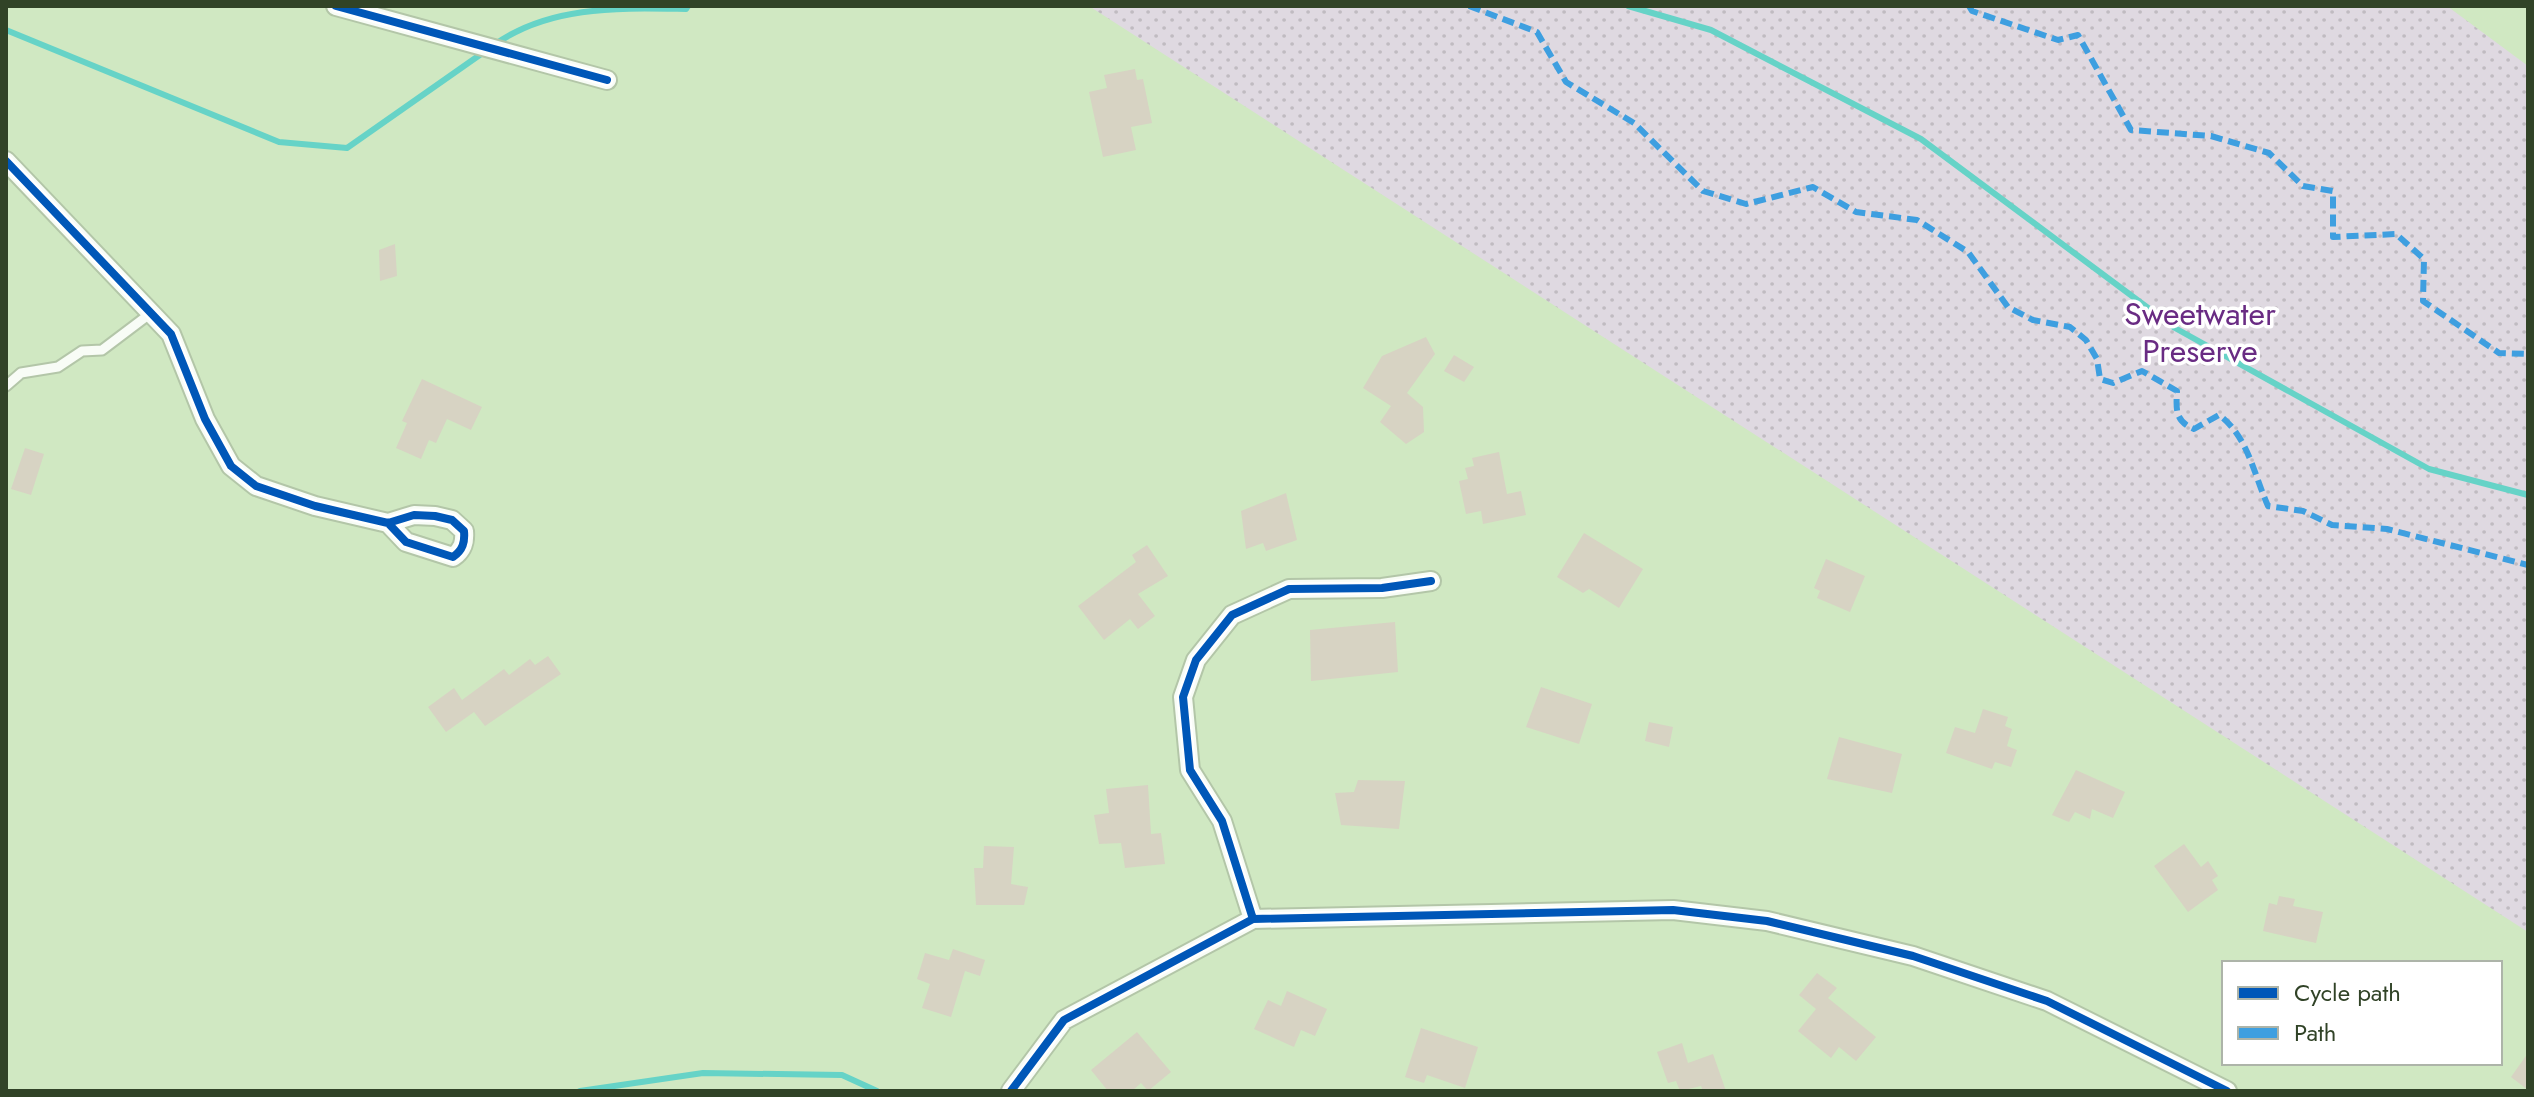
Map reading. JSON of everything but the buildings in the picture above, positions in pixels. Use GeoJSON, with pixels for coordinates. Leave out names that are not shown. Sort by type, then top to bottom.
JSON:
{"type":"FeatureCollection","features":[{"type":"Feature","properties":{"kind":"street"},"geometry":{"type":"LineString","coordinates":[[336,6],[607,80]]}},
{"type":"Feature","properties":{"kind":"street"},"geometry":{"type":"LineString","coordinates":[[6,161],[171,334],[205,419],[231,466],[256,486],[315,506],[388,523]]}},
{"type":"Feature","properties":{"kind":"street"},"geometry":{"type":"LineString","coordinates":[[1253,919],[1222,821],[1190,770],[1183,697],[1196,660],[1232,615],[1289,589],[1382,588],[1431,581]]}},
{"type":"Feature","properties":{"kind":"street"},"geometry":{"type":"LineString","coordinates":[[1011,1091],[1064,1020],[1253,919],[1673,910],[1767,921],[1913,956],[2047,1001],[2222,1090]]}},
{"type":"Feature","properties":{"kind":"lane"},"geometry":{"type":"LineString","coordinates":[[6,386],[21,373],[58,367],[82,351],[102,350],[151,313]]}},
{"type":"Feature","properties":{"kind":"green space","name":"Sweetwater Preserve"},"geometry":{"type":"Polygon","coordinates":[[[1089,6],[2447,6],[2528,66],[2528,932],[1089,6]]]}},
{"type":"Feature","properties":{"kind":"waterway"},"geometry":{"type":"LineString","coordinates":[[494,45],[538,22],[562,16],[611,9],[686,9],[688,6]]}},
{"type":"Feature","properties":{"kind":"waterway"},"geometry":{"type":"LineString","coordinates":[[1628,6],[1711,30],[1921,139],[2175,328],[2429,469],[2528,495]]}},
{"type":"Feature","properties":{"kind":"waterway"},"geometry":{"type":"LineString","coordinates":[[6,30],[279,142],[347,148],[484,52]]}},
{"type":"Feature","properties":{"kind":"waterway"},"geometry":{"type":"LineString","coordinates":[[580,1091],[703,1073],[842,1075],[877,1091]]}},
{"type":"Feature","properties":{"kind":"marked path"},"geometry":{"type":"LineString","coordinates":[[1469,6],[1537,32],[1566,82],[1634,123],[1703,191],[1746,204],[1813,187],[1856,212],[1917,220],[1968,252],[2008,307],[2033,320],[2070,327],[2086,340],[2097,359],[2100,379],[2113,383],[2142,371],[2177,391],[2178,414],[2183,422],[2194,429],[2219,415],[2244,445],[2268,506],[2303,511],[2332,525],[2387,529],[2528,565]]}},
{"type":"Feature","properties":{"kind":"marked path"},"geometry":{"type":"LineString","coordinates":[[1969,6],[1972,11],[2058,40],[2078,35],[2131,130],[2211,136],[2269,153],[2303,186],[2333,191],[2333,237],[2396,234],[2424,259],[2423,301],[2499,353],[2528,354]]}},
{"type":"Feature","properties":{"kind":"cycle path"},"geometry":{"type":"LineString","coordinates":[[336,6],[607,80]]}},
{"type":"Feature","properties":{"kind":"cycle path"},"geometry":{"type":"LineString","coordinates":[[6,161],[171,334],[205,419],[231,466],[256,486],[315,506],[388,523],[414,515],[452,520],[464,531],[464,542],[453,557],[406,542],[388,523]]}},
{"type":"Feature","properties":{"kind":"cycle path"},"geometry":{"type":"LineString","coordinates":[[1253,919],[1222,821],[1190,770],[1183,697],[1196,660],[1232,615],[1289,589],[1382,588],[1431,581]]}},
{"type":"Feature","properties":{"kind":"cycle path"},"geometry":{"type":"LineString","coordinates":[[1011,1091],[1064,1020],[1253,919],[1673,910],[1767,921],[1913,956],[2047,1001],[2227,1091]]}}]}
